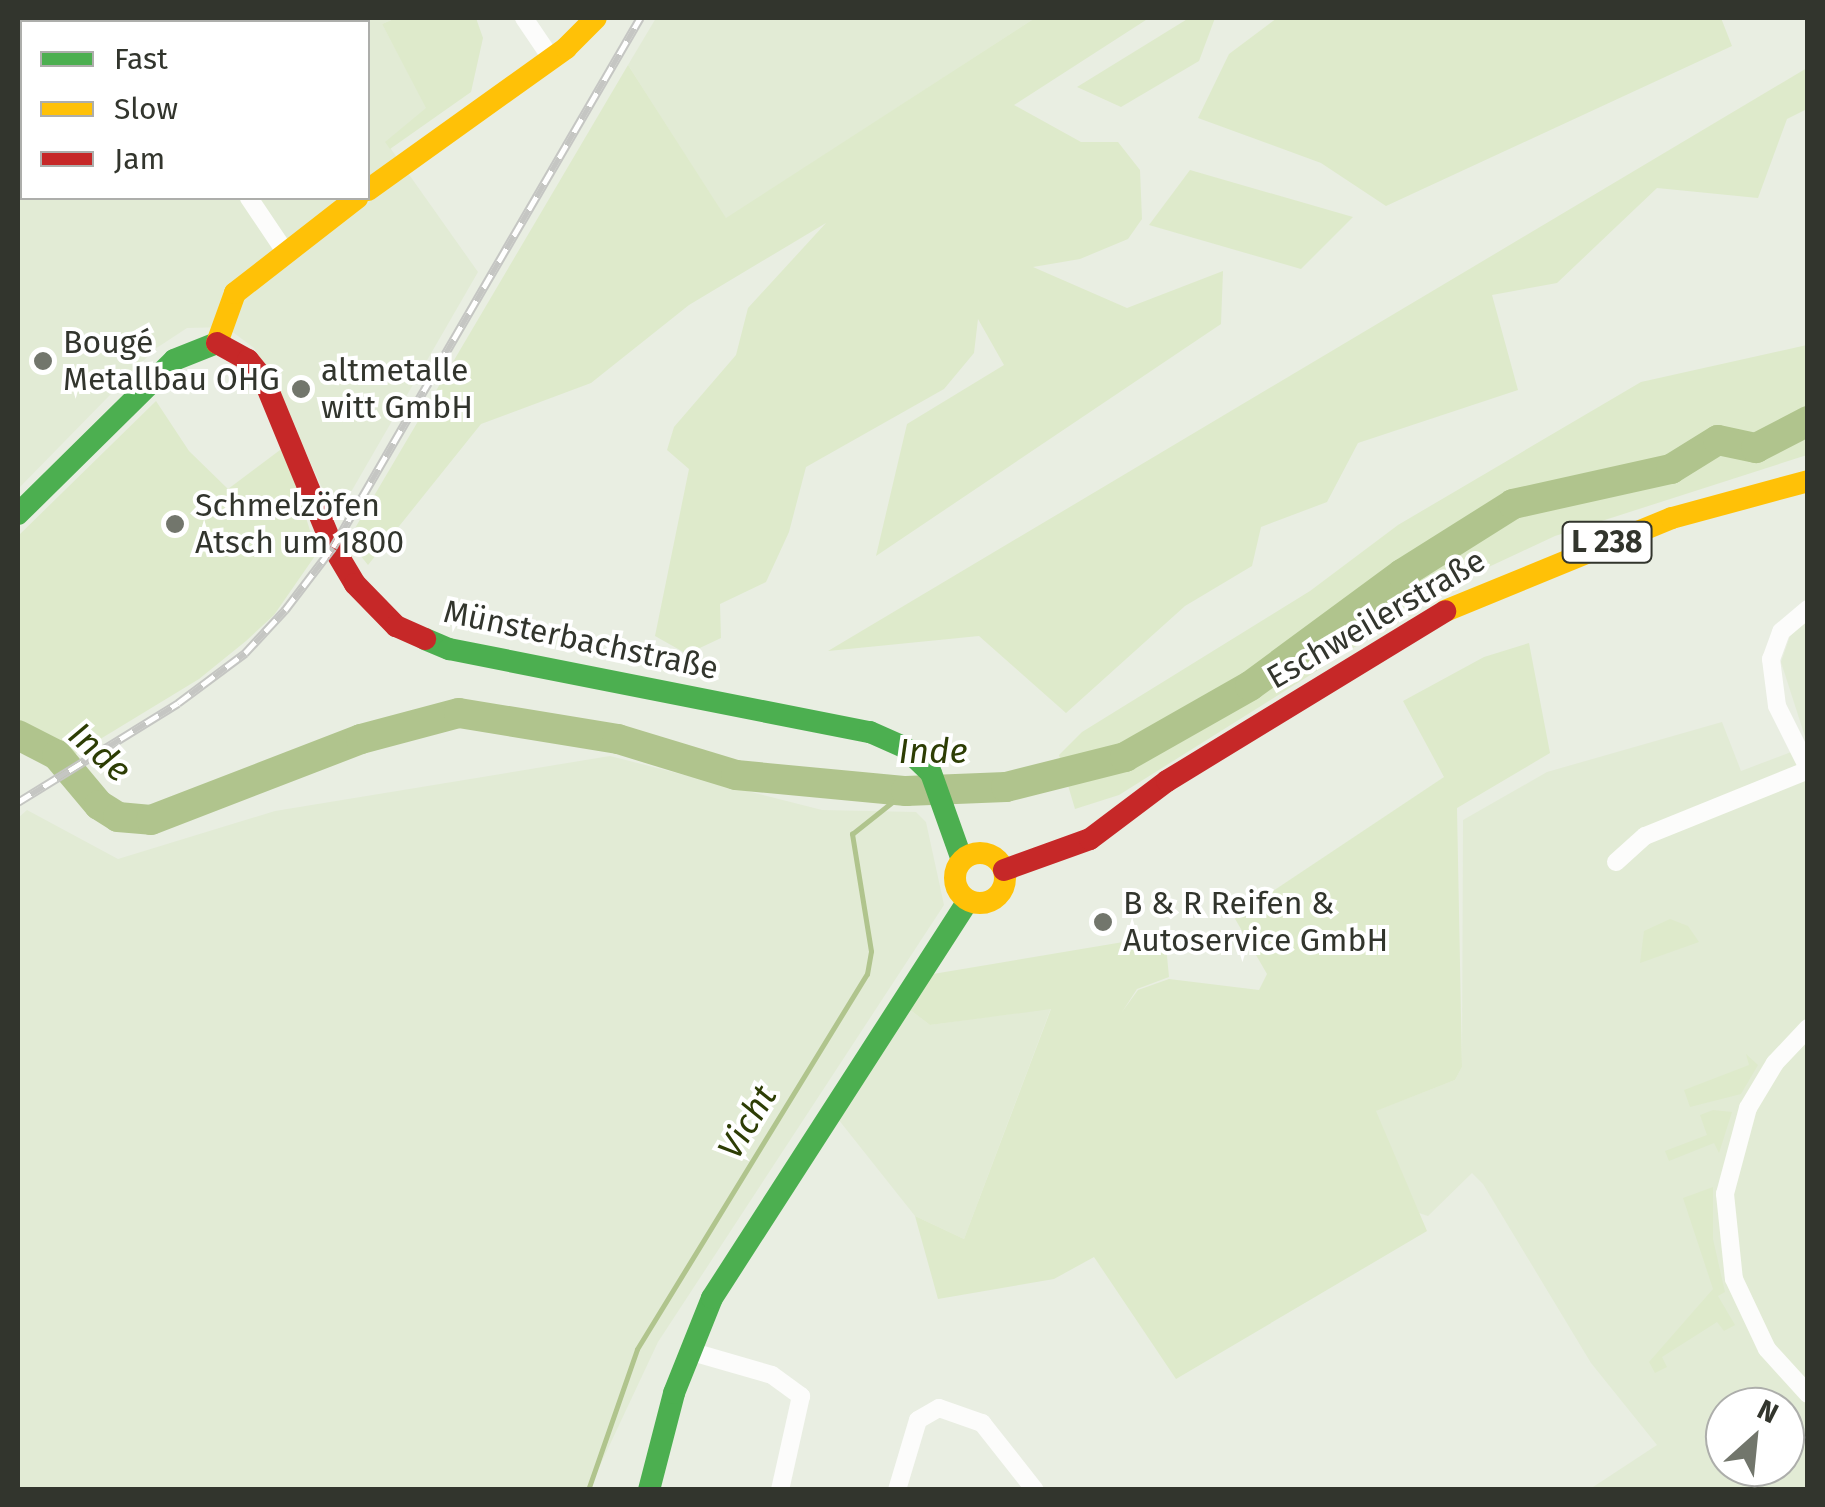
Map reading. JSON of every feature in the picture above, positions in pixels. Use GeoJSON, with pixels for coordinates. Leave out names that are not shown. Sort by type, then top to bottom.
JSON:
{"type":"FeatureCollection","features":[{"type":"Feature","properties":{"kind":"main road"},"geometry":{"type":"LineString","coordinates":[[370,189],[551,58],[596,18]]}},
{"type":"Feature","properties":{"kind":"main road"},"geometry":{"type":"LineString","coordinates":[[18,514],[174,360],[217,343],[235,293],[284,250],[354,200]]}},
{"type":"Feature","properties":{"kind":"main road","name":"Münsterbachstraße"},"geometry":{"type":"LineString","coordinates":[[217,343],[248,360],[264,380],[332,547],[355,584],[396,626],[449,649],[870,732],[904,748],[931,774],[962,860]]}},
{"type":"Feature","properties":{"kind":"main road","name":"Eschweilerstraße"},"geometry":{"type":"LineString","coordinates":[[1004,870],[1090,839],[1167,781],[1459,602],[1672,518],[1808,481]]}},
{"type":"Feature","properties":{"kind":"main road"},"geometry":{"type":"LineString","coordinates":[[968,900],[954,883],[962,860],[988,854],[1004,870]]}},
{"type":"Feature","properties":{"kind":"main road","name":"L 238"},"geometry":{"type":"LineString","coordinates":[[649,1490],[689,1351],[734,1258],[968,900],[995,899],[1004,888],[1004,870]]}},
{"type":"Feature","properties":{"kind":"street"},"geometry":{"type":"LineString","coordinates":[[524,18],[551,58]]}},
{"type":"Feature","properties":{"kind":"street"},"geometry":{"type":"LineString","coordinates":[[250,200],[284,250]]}},
{"type":"Feature","properties":{"kind":"street"},"geometry":{"type":"LineString","coordinates":[[1616,862],[1645,836],[1808,768],[1776,706],[1771,659],[1781,632],[1808,609]]}},
{"type":"Feature","properties":{"kind":"street"},"geometry":{"type":"LineString","coordinates":[[1808,1028],[1775,1063],[1748,1108],[1725,1194],[1734,1279],[1767,1349],[1808,1394]]}},
{"type":"Feature","properties":{"kind":"street"},"geometry":{"type":"LineString","coordinates":[[689,1351],[772,1375],[801,1396],[780,1490]]}},
{"type":"Feature","properties":{"kind":"street"},"geometry":{"type":"LineString","coordinates":[[897,1490],[918,1420],[939,1408],[982,1423],[1035,1490]]}},
{"type":"Feature","properties":{"kind":"shaded area"},"geometry":{"type":"Polygon","coordinates":[[[18,18],[396,18],[382,24],[427,108],[386,142],[478,272],[336,518],[254,348],[226,327],[187,328],[155,349],[18,489],[18,18]]]}},
{"type":"Feature","properties":{"kind":"shaded area"},"geometry":{"type":"Polygon","coordinates":[[[396,18],[476,18],[483,38],[471,92],[390,149],[385,142],[426,108],[382,24],[396,18]]]}},
{"type":"Feature","properties":{"kind":"shaded area"},"geometry":{"type":"Polygon","coordinates":[[[656,18],[1035,18],[726,219],[628,65],[656,18]]]}},
{"type":"Feature","properties":{"kind":"shaded area"},"geometry":{"type":"Polygon","coordinates":[[[1035,18],[1149,18],[1014,105],[1081,142],[1118,142],[1140,170],[1142,219],[1128,239],[1080,259],[1033,267],[1127,308],[1223,271],[1221,324],[876,556],[907,424],[1004,365],[978,319],[974,353],[944,389],[806,467],[789,532],[766,582],[720,604],[721,638],[687,654],[655,636],[689,469],[667,450],[674,427],[736,355],[748,308],[826,223],[689,305],[591,383],[481,424],[368,565],[348,540],[628,65],[726,218],[1035,18]]]}},
{"type":"Feature","properties":{"kind":"shaded area"},"geometry":{"type":"Polygon","coordinates":[[[1189,18],[1215,18],[1199,61],[1121,107],[1077,87],[1189,18]]]}},
{"type":"Feature","properties":{"kind":"shaded area"},"geometry":{"type":"Polygon","coordinates":[[[1277,18],[1721,18],[1732,46],[1386,206],[1321,163],[1198,118],[1229,54],[1277,18]]]}},
{"type":"Feature","properties":{"kind":"shaded area"},"geometry":{"type":"Polygon","coordinates":[[[1807,68],[1807,109],[1787,119],[1758,198],[1657,188],[1557,283],[1492,295],[1518,390],[1358,443],[1327,502],[1261,527],[1252,566],[1185,606],[1066,713],[979,636],[828,651],[1807,68]]]}},
{"type":"Feature","properties":{"kind":"shaded area"},"geometry":{"type":"Polygon","coordinates":[[[1190,170],[1353,217],[1301,269],[1149,225],[1190,170]]]}},
{"type":"Feature","properties":{"kind":"shaded area"},"geometry":{"type":"Polygon","coordinates":[[[1807,345],[1807,455],[1555,536],[1463,579],[1119,795],[1075,809],[1059,755],[1082,732],[1310,591],[1398,525],[1641,382],[1807,345]]]}},
{"type":"Feature","properties":{"kind":"shaded area"},"geometry":{"type":"Polygon","coordinates":[[[156,401],[189,451],[228,489],[284,447],[317,553],[274,615],[246,641],[199,679],[74,755],[18,727],[18,536],[156,401]]]}},
{"type":"Feature","properties":{"kind":"shaded area"},"geometry":{"type":"Polygon","coordinates":[[[1807,620],[1807,743],[1781,662],[1790,636],[1807,620]]]}},
{"type":"Feature","properties":{"kind":"shaded area"},"geometry":{"type":"Polygon","coordinates":[[[1529,643],[1550,753],[1457,808],[1462,1067],[1455,1080],[1376,1111],[1427,1231],[1176,1379],[1049,1190],[1094,1257],[1054,1279],[938,1299],[915,1216],[964,1239],[1051,1009],[930,1025],[909,1009],[933,974],[1165,935],[1169,977],[1137,989],[1122,1012],[1138,990],[1169,979],[1259,990],[1267,974],[1234,917],[1444,777],[1403,701],[1484,657],[1529,643]]]}},
{"type":"Feature","properties":{"kind":"shaded area"},"geometry":{"type":"Polygon","coordinates":[[[1722,722],[1741,771],[1807,746],[1807,1489],[1590,1489],[1657,1445],[1591,1363],[1483,1184],[1472,1173],[1428,1216],[1419,1213],[1375,1111],[1455,1080],[1462,1067],[1463,820],[1547,772],[1722,722]]]}},
{"type":"Feature","properties":{"kind":"shaded area"},"geometry":{"type":"Polygon","coordinates":[[[610,756],[822,810],[916,812],[926,822],[944,905],[658,1342],[589,1489],[18,1489],[18,818],[27,810],[118,859],[275,811],[610,756]]]}},
{"type":"Feature","properties":{"kind":"shaded area"},"geometry":{"type":"Polygon","coordinates":[[[1670,919],[1688,926],[1699,942],[1640,963],[1644,931],[1670,919]]]}},
{"type":"Feature","properties":{"kind":"shaded area"},"geometry":{"type":"Polygon","coordinates":[[[1051,1008],[964,1239],[915,1216],[838,1119],[909,1009],[930,1025],[1051,1008]]]}},
{"type":"Feature","properties":{"kind":"shaded area"},"geometry":{"type":"Polygon","coordinates":[[[1746,1054],[1758,1065],[1741,1094],[1690,1107],[1684,1090],[1749,1065],[1746,1054]]]}},
{"type":"Feature","properties":{"kind":"shaded area"},"geometry":{"type":"Polygon","coordinates":[[[1713,1110],[1732,1112],[1719,1153],[1714,1143],[1669,1161],[1665,1151],[1707,1135],[1700,1115],[1713,1110]]]}},
{"type":"Feature","properties":{"kind":"shaded area"},"geometry":{"type":"Polygon","coordinates":[[[1713,1187],[1713,1239],[1725,1292],[1718,1296],[1735,1325],[1724,1331],[1717,1322],[1662,1357],[1667,1367],[1655,1373],[1649,1362],[1713,1289],[1683,1198],[1713,1187]]]}},
{"type":"Feature","properties":{"kind":"waterway","name":"Inde"},"geometry":{"type":"LineString","coordinates":[[18,735],[57,755],[99,805],[118,817],[151,820],[361,739],[459,713],[618,739],[736,775],[906,791],[1006,787],[1125,757],[1250,686],[1402,574],[1513,504],[1671,469],[1718,440],[1756,448],[1808,421]]}},
{"type":"Feature","properties":{"kind":"waterway","name":"Vicht"},"geometry":{"type":"LineString","coordinates":[[588,1490],[637,1349],[867,974],[871,951],[852,834],[906,791]]}},
{"type":"Feature","properties":{"kind":"railway"},"geometry":{"type":"LineString","coordinates":[[18,802],[178,703],[245,653],[285,610],[333,547],[640,18]]}},
{"type":"Feature","properties":{"kind":"traffic: fast"},"geometry":{"type":"LineString","coordinates":[[18,514],[174,360],[217,343]]}},
{"type":"Feature","properties":{"kind":"traffic: fast"},"geometry":{"type":"LineString","coordinates":[[425,639],[449,649],[870,732],[904,747],[931,773],[962,860]]}},
{"type":"Feature","properties":{"kind":"traffic: fast"},"geometry":{"type":"LineString","coordinates":[[649,1490],[674,1393],[712,1298],[968,901]]}},
{"type":"Feature","properties":{"kind":"traffic: slow"},"geometry":{"type":"LineString","coordinates":[[370,189],[566,48],[596,18]]}},
{"type":"Feature","properties":{"kind":"traffic: slow"},"geometry":{"type":"LineString","coordinates":[[217,343],[235,293],[354,200]]}},
{"type":"Feature","properties":{"kind":"traffic: slow"},"geometry":{"type":"LineString","coordinates":[[1445,611],[1672,518],[1808,481]]}},
{"type":"Feature","properties":{"kind":"traffic: slow"},"geometry":{"type":"LineString","coordinates":[[970,854],[990,854],[1004,868],[1005,878],[1004,888],[990,902],[970,902],[956,888],[956,868],[970,854]]}},
{"type":"Feature","properties":{"kind":"traffic: jam"},"geometry":{"type":"LineString","coordinates":[[217,343],[248,360],[264,380],[333,547],[355,584],[396,626],[425,639]]}},
{"type":"Feature","properties":{"kind":"traffic: jam"},"geometry":{"type":"LineString","coordinates":[[1004,870],[1090,839],[1167,781],[1445,611]]}},
{"type":"Feature","properties":{"kind":"place","name":"Bougé Metallbau OHG"},"geometry":{"type":"Point","coordinates":[43,361]}},
{"type":"Feature","properties":{"kind":"place","name":"altmetalle witt GmbH"},"geometry":{"type":"Point","coordinates":[301,389]}},
{"type":"Feature","properties":{"kind":"place","name":"Schmelzöfen Atsch um 1800"},"geometry":{"type":"Point","coordinates":[175,524]}},
{"type":"Feature","properties":{"kind":"place","name":"B & R Reifen & Autoservice GmbH"},"geometry":{"type":"Point","coordinates":[1103,922]}}]}
